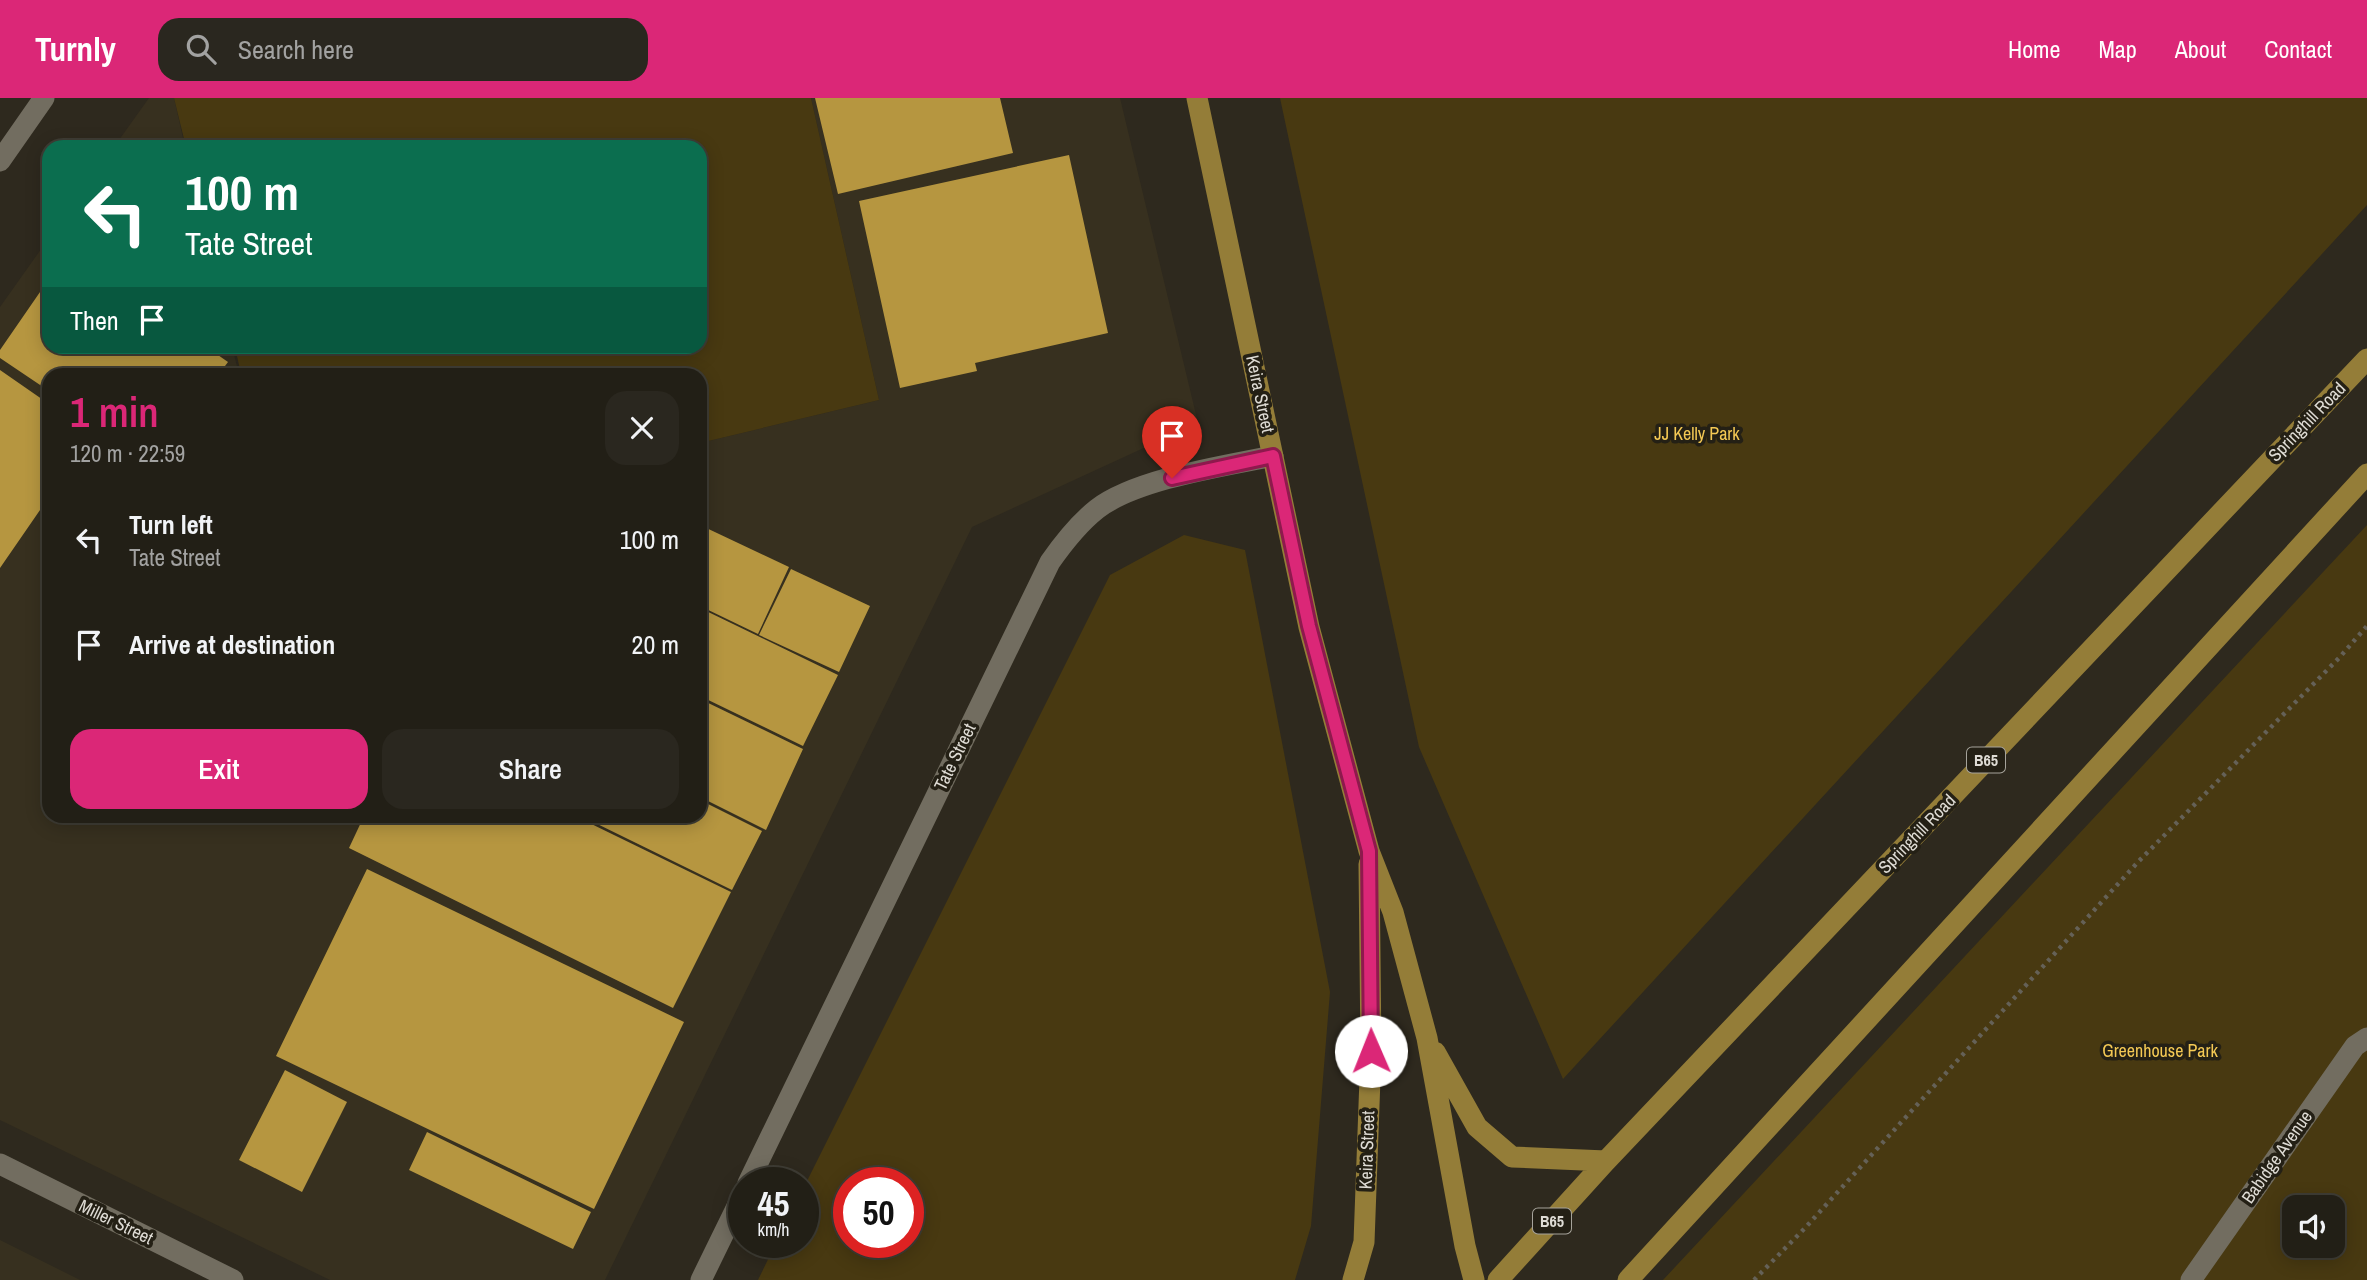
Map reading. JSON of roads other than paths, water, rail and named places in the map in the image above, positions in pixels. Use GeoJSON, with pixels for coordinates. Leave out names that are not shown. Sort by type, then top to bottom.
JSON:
{"type":"FeatureCollection","features":[{"type":"Feature","properties":{"kind":"main road","name":"Keira Street"},"geometry":{"type":"LineString","coordinates":[[1198,98],[1309,626],[1369,851],[1393,912],[1427,1038],[1465,1246],[1474,1280]]}},
{"type":"Feature","properties":{"kind":"main road","name":"Springhill Road"},"geometry":{"type":"LineString","coordinates":[[1498,1280],[1606,1161],[2367,359]]}},
{"type":"Feature","properties":{"kind":"main road"},"geometry":{"type":"LineString","coordinates":[[1628,1280],[2367,474]]}},
{"type":"Feature","properties":{"kind":"main road","name":"Keira Street"},"geometry":{"type":"LineString","coordinates":[[1353,1280],[1364,1242],[1371,1051],[1369,851]]}},
{"type":"Feature","properties":{"kind":"main road","name":"Keira Street"},"geometry":{"type":"LineString","coordinates":[[1427,1038],[1477,1127],[1512,1157],[1606,1161]]}},
{"type":"Feature","properties":{"kind":"street"},"geometry":{"type":"LineString","coordinates":[[0,161],[44,98]]}},
{"type":"Feature","properties":{"kind":"street","name":"Tate Street"},"geometry":{"type":"LineString","coordinates":[[756,1167],[1050,562],[1071,533],[1098,508],[1135,490],[1172,478],[1273,456]]}},
{"type":"Feature","properties":{"kind":"street","name":"Babidge Avenue"},"geometry":{"type":"LineString","coordinates":[[2191,1280],[2355,1046],[2367,1038]]}},
{"type":"Feature","properties":{"kind":"street","name":"Miller Street"},"geometry":{"type":"LineString","coordinates":[[0,1164],[233,1280]]}},
{"type":"Feature","properties":{"kind":"street"},"geometry":{"type":"LineString","coordinates":[[701,1280],[728,1225]]}},
{"type":"Feature","properties":{"kind":"park label","name":"JJ Kelly Park"},"geometry":{"type":"Point","coordinates":[1697,434]}},
{"type":"Feature","properties":{"kind":"park label","name":"Greenhouse Park"},"geometry":{"type":"Point","coordinates":[2160,1051]}}]}
